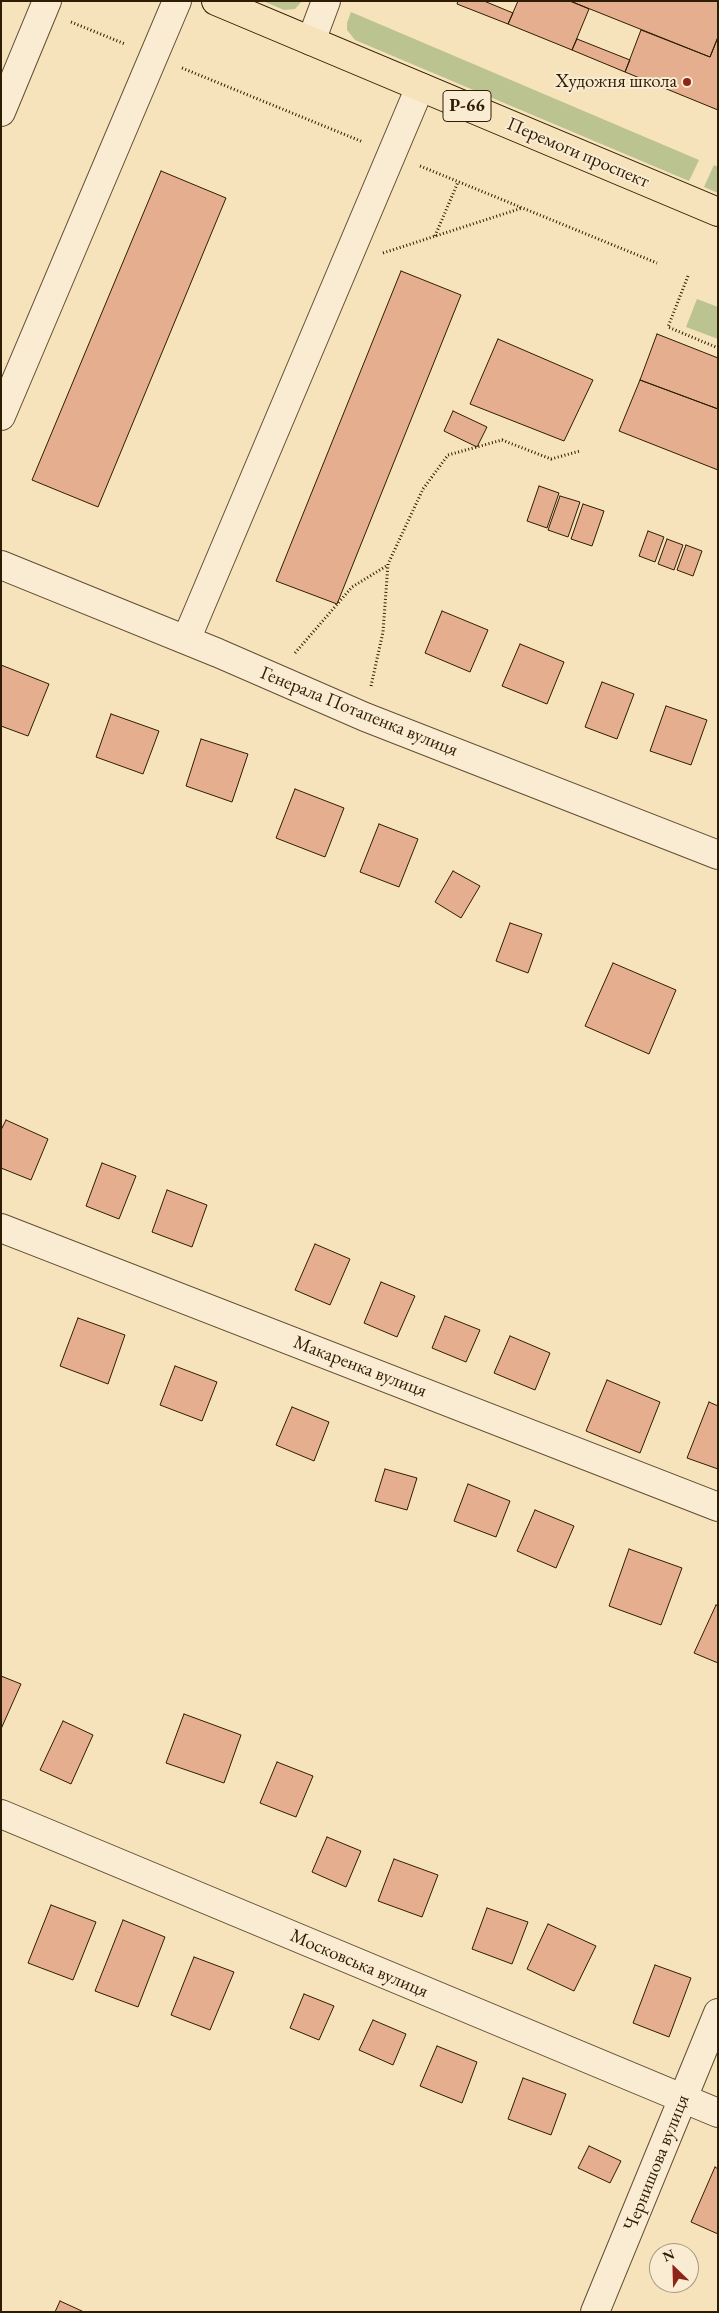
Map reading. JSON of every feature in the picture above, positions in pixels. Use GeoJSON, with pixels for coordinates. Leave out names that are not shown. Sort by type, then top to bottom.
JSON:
{"type":"FeatureCollection","features":[{"type":"Feature","properties":{"kind":"main road","name":"Перемоги проспект"},"geometry":{"type":"LineString","coordinates":[[216,1],[718,212]]}},
{"type":"Feature","properties":{"kind":"street"},"geometry":{"type":"LineString","coordinates":[[1,416],[177,1]]}},
{"type":"Feature","properties":{"kind":"street"},"geometry":{"type":"LineString","coordinates":[[311,41],[326,1]]}},
{"type":"Feature","properties":{"kind":"street"},"geometry":{"type":"LineString","coordinates":[[1,112],[45,6]]}},
{"type":"Feature","properties":{"kind":"street"},"geometry":{"type":"LineString","coordinates":[[186,640],[420,87]]}},
{"type":"Feature","properties":{"kind":"street","name":"Генерала Потапенка вулиця"},"geometry":{"type":"LineString","coordinates":[[1,565],[186,640],[365,717],[718,855]]}},
{"type":"Feature","properties":{"kind":"street","name":"Макаренка вулиця"},"geometry":{"type":"LineString","coordinates":[[1,1228],[718,1507]]}},
{"type":"Feature","properties":{"kind":"street","name":"Московська вулиця"},"geometry":{"type":"LineString","coordinates":[[1,1814],[718,2113]]}},
{"type":"Feature","properties":{"kind":"street","name":"Чернишова вулиця"},"geometry":{"type":"LineString","coordinates":[[595,2312],[718,2013]]}},
{"type":"Feature","properties":{"kind":"path"},"geometry":{"type":"LineString","coordinates":[[45,6],[154,56],[656,263]]}},
{"type":"Feature","properties":{"kind":"path"},"geometry":{"type":"LineString","coordinates":[[435,237],[458,182]]}},
{"type":"Feature","properties":{"kind":"path"},"geometry":{"type":"LineString","coordinates":[[345,266],[523,208]]}},
{"type":"Feature","properties":{"kind":"path"},"geometry":{"type":"LineString","coordinates":[[688,276],[668,327],[718,348]]}},
{"type":"Feature","properties":{"kind":"path"},"geometry":{"type":"LineString","coordinates":[[365,717],[383,632],[388,564],[423,489],[448,455],[502,440],[551,459],[580,451]]}},
{"type":"Feature","properties":{"kind":"path"},"geometry":{"type":"LineString","coordinates":[[274,677],[352,587],[388,564]]}},
{"type":"Feature","properties":{"kind":"green space"},"geometry":{"type":"Polygon","coordinates":[[[263,1],[302,1],[295,9],[284,10],[263,1]]]}},
{"type":"Feature","properties":{"kind":"green space"},"geometry":{"type":"Polygon","coordinates":[[[351,12],[699,160],[689,181],[355,40],[347,30],[347,23],[351,12]]]}},
{"type":"Feature","properties":{"kind":"green space"},"geometry":{"type":"Polygon","coordinates":[[[714,165],[718,167],[718,193],[704,187],[714,165]]]}},
{"type":"Feature","properties":{"kind":"green space"},"geometry":{"type":"Polygon","coordinates":[[[697,299],[718,307],[718,339],[686,327],[697,299]]]}},
{"type":"Feature","properties":{"kind":"building"},"geometry":{"type":"Polygon","coordinates":[[[458,1],[484,1],[513,13],[508,24],[457,4],[458,1]]]}},
{"type":"Feature","properties":{"kind":"building"},"geometry":{"type":"Polygon","coordinates":[[[518,1],[570,1],[589,9],[572,50],[508,24],[518,1]]]}},
{"type":"Feature","properties":{"kind":"building"},"geometry":{"type":"Polygon","coordinates":[[[570,1],[718,1],[718,37],[710,57],[570,1]]]}},
{"type":"Feature","properties":{"kind":"building"},"geometry":{"type":"Polygon","coordinates":[[[641,30],[710,57],[718,37],[718,110],[625,72],[641,30]]]}},
{"type":"Feature","properties":{"kind":"building"},"geometry":{"type":"Polygon","coordinates":[[[577,39],[630,60],[625,72],[572,50],[577,39]]]}},
{"type":"Feature","properties":{"kind":"building"},"geometry":{"type":"Polygon","coordinates":[[[161,171],[226,198],[98,507],[32,480],[161,171]]]}},
{"type":"Feature","properties":{"kind":"building"},"geometry":{"type":"Polygon","coordinates":[[[401,271],[461,295],[337,604],[276,581],[401,271]]]}},
{"type":"Feature","properties":{"kind":"building"},"geometry":{"type":"Polygon","coordinates":[[[657,334],[718,358],[718,409],[640,380],[657,334]]]}},
{"type":"Feature","properties":{"kind":"building"},"geometry":{"type":"Polygon","coordinates":[[[498,339],[593,380],[564,441],[470,404],[498,339]]]}},
{"type":"Feature","properties":{"kind":"building"},"geometry":{"type":"Polygon","coordinates":[[[640,380],[718,409],[718,470],[619,431],[640,380]]]}},
{"type":"Feature","properties":{"kind":"building"},"geometry":{"type":"Polygon","coordinates":[[[453,411],[487,427],[477,447],[444,431],[453,411]]]}},
{"type":"Feature","properties":{"kind":"building"},"geometry":{"type":"Polygon","coordinates":[[[539,486],[559,493],[547,528],[527,521],[539,486]]]}},
{"type":"Feature","properties":{"kind":"building"},"geometry":{"type":"Polygon","coordinates":[[[560,496],[580,502],[568,537],[548,530],[560,496]]]}},
{"type":"Feature","properties":{"kind":"building"},"geometry":{"type":"Polygon","coordinates":[[[583,504],[604,511],[592,546],[571,539],[583,504]]]}},
{"type":"Feature","properties":{"kind":"building"},"geometry":{"type":"Polygon","coordinates":[[[648,531],[664,537],[655,562],[639,556],[648,531]]]}},
{"type":"Feature","properties":{"kind":"building"},"geometry":{"type":"Polygon","coordinates":[[[667,539],[683,545],[674,570],[658,564],[667,539]]]}},
{"type":"Feature","properties":{"kind":"building"},"geometry":{"type":"Polygon","coordinates":[[[686,545],[702,551],[693,576],[677,570],[686,545]]]}},
{"type":"Feature","properties":{"kind":"building"},"geometry":{"type":"Polygon","coordinates":[[[442,611],[488,630],[470,672],[425,653],[442,611]]]}},
{"type":"Feature","properties":{"kind":"building"},"geometry":{"type":"Polygon","coordinates":[[[520,644],[564,662],[547,704],[502,686],[520,644]]]}},
{"type":"Feature","properties":{"kind":"building"},"geometry":{"type":"Polygon","coordinates":[[[1,665],[49,684],[28,736],[1,726],[1,665]]]}},
{"type":"Feature","properties":{"kind":"building"},"geometry":{"type":"Polygon","coordinates":[[[602,682],[634,694],[617,739],[585,727],[602,682]]]}},
{"type":"Feature","properties":{"kind":"building"},"geometry":{"type":"Polygon","coordinates":[[[666,706],[707,720],[691,765],[650,751],[666,706]]]}},
{"type":"Feature","properties":{"kind":"building"},"geometry":{"type":"Polygon","coordinates":[[[111,714],[159,731],[143,774],[96,757],[111,714]]]}},
{"type":"Feature","properties":{"kind":"building"},"geometry":{"type":"Polygon","coordinates":[[[201,739],[248,754],[232,802],[186,786],[201,739]]]}},
{"type":"Feature","properties":{"kind":"building"},"geometry":{"type":"Polygon","coordinates":[[[295,789],[344,808],[325,857],[276,838],[295,789]]]}},
{"type":"Feature","properties":{"kind":"building"},"geometry":{"type":"Polygon","coordinates":[[[379,824],[418,839],[399,887],[360,872],[379,824]]]}},
{"type":"Feature","properties":{"kind":"building"},"geometry":{"type":"Polygon","coordinates":[[[453,871],[480,886],[461,918],[435,902],[453,871]]]}},
{"type":"Feature","properties":{"kind":"building"},"geometry":{"type":"Polygon","coordinates":[[[510,923],[542,934],[528,973],[496,961],[510,923]]]}},
{"type":"Feature","properties":{"kind":"building"},"geometry":{"type":"Polygon","coordinates":[[[613,963],[676,990],[649,1054],[585,1026],[613,963]]]}},
{"type":"Feature","properties":{"kind":"building"},"geometry":{"type":"Polygon","coordinates":[[[6,1120],[48,1139],[31,1180],[1,1168],[1,1130],[6,1120]]]}},
{"type":"Feature","properties":{"kind":"building"},"geometry":{"type":"Polygon","coordinates":[[[102,1163],[136,1176],[119,1219],[86,1206],[102,1163]]]}},
{"type":"Feature","properties":{"kind":"building"},"geometry":{"type":"Polygon","coordinates":[[[167,1190],[207,1205],[192,1247],[152,1232],[167,1190]]]}},
{"type":"Feature","properties":{"kind":"building"},"geometry":{"type":"Polygon","coordinates":[[[315,1244],[350,1259],[330,1305],[295,1290],[315,1244]]]}},
{"type":"Feature","properties":{"kind":"building"},"geometry":{"type":"Polygon","coordinates":[[[381,1282],[415,1296],[397,1337],[364,1323],[381,1282]]]}},
{"type":"Feature","properties":{"kind":"building"},"geometry":{"type":"Polygon","coordinates":[[[445,1316],[480,1330],[466,1362],[432,1348],[445,1316]]]}},
{"type":"Feature","properties":{"kind":"building"},"geometry":{"type":"Polygon","coordinates":[[[78,1318],[125,1335],[108,1384],[60,1366],[78,1318]]]}},
{"type":"Feature","properties":{"kind":"building"},"geometry":{"type":"Polygon","coordinates":[[[510,1336],[550,1353],[535,1390],[494,1373],[510,1336]]]}},
{"type":"Feature","properties":{"kind":"building"},"geometry":{"type":"Polygon","coordinates":[[[175,1366],[217,1382],[202,1421],[160,1405],[175,1366]]]}},
{"type":"Feature","properties":{"kind":"building"},"geometry":{"type":"Polygon","coordinates":[[[607,1380],[660,1402],[640,1453],[586,1431],[607,1380]]]}},
{"type":"Feature","properties":{"kind":"building"},"geometry":{"type":"Polygon","coordinates":[[[709,1402],[718,1406],[718,1469],[687,1458],[709,1402]]]}},
{"type":"Feature","properties":{"kind":"building"},"geometry":{"type":"Polygon","coordinates":[[[292,1407],[329,1422],[314,1461],[276,1445],[292,1407]]]}},
{"type":"Feature","properties":{"kind":"building"},"geometry":{"type":"Polygon","coordinates":[[[385,1469],[417,1478],[407,1510],[375,1501],[385,1469]]]}},
{"type":"Feature","properties":{"kind":"building"},"geometry":{"type":"Polygon","coordinates":[[[468,1484],[510,1501],[496,1537],[454,1521],[468,1484]]]}},
{"type":"Feature","properties":{"kind":"building"},"geometry":{"type":"Polygon","coordinates":[[[535,1510],[574,1526],[556,1568],[517,1551],[535,1510]]]}},
{"type":"Feature","properties":{"kind":"building"},"geometry":{"type":"Polygon","coordinates":[[[629,1549],[682,1568],[661,1625],[609,1606],[629,1549]]]}},
{"type":"Feature","properties":{"kind":"building"},"geometry":{"type":"Polygon","coordinates":[[[716,1605],[718,1606],[718,1663],[694,1653],[716,1605]]]}},
{"type":"Feature","properties":{"kind":"building"},"geometry":{"type":"Polygon","coordinates":[[[1,1676],[21,1684],[1,1729],[1,1676]]]}},
{"type":"Feature","properties":{"kind":"building"},"geometry":{"type":"Polygon","coordinates":[[[184,1714],[241,1735],[224,1783],[166,1763],[184,1714]]]}},
{"type":"Feature","properties":{"kind":"building"},"geometry":{"type":"Polygon","coordinates":[[[63,1721],[93,1735],[71,1784],[40,1770],[63,1721]]]}},
{"type":"Feature","properties":{"kind":"building"},"geometry":{"type":"Polygon","coordinates":[[[277,1762],[313,1776],[296,1817],[260,1803],[277,1762]]]}},
{"type":"Feature","properties":{"kind":"building"},"geometry":{"type":"Polygon","coordinates":[[[327,1837],[361,1851],[346,1887],[312,1872],[327,1837]]]}},
{"type":"Feature","properties":{"kind":"building"},"geometry":{"type":"Polygon","coordinates":[[[394,1859],[438,1875],[422,1917],[378,1901],[394,1859]]]}},
{"type":"Feature","properties":{"kind":"building"},"geometry":{"type":"Polygon","coordinates":[[[51,1905],[96,1922],[73,1980],[28,1963],[51,1905]]]}},
{"type":"Feature","properties":{"kind":"building"},"geometry":{"type":"Polygon","coordinates":[[[487,1908],[528,1922],[512,1964],[472,1949],[487,1908]]]}},
{"type":"Feature","properties":{"kind":"building"},"geometry":{"type":"Polygon","coordinates":[[[123,1920],[165,1937],[138,2007],[95,1991],[123,1920]]]}},
{"type":"Feature","properties":{"kind":"building"},"geometry":{"type":"Polygon","coordinates":[[[548,1924],[596,1946],[574,1991],[527,1969],[548,1924]]]}},
{"type":"Feature","properties":{"kind":"building"},"geometry":{"type":"Polygon","coordinates":[[[194,1957],[234,1972],[210,2030],[171,2015],[194,1957]]]}},
{"type":"Feature","properties":{"kind":"building"},"geometry":{"type":"Polygon","coordinates":[[[655,1965],[691,1978],[669,2037],[633,2023],[655,1965]]]}},
{"type":"Feature","properties":{"kind":"building"},"geometry":{"type":"Polygon","coordinates":[[[304,1994],[334,2006],[319,2040],[290,2028],[304,1994]]]}},
{"type":"Feature","properties":{"kind":"building"},"geometry":{"type":"Polygon","coordinates":[[[373,2020],[406,2034],[393,2065],[359,2050],[373,2020]]]}},
{"type":"Feature","properties":{"kind":"building"},"geometry":{"type":"Polygon","coordinates":[[[437,2046],[477,2062],[462,2103],[420,2086],[437,2046]]]}},
{"type":"Feature","properties":{"kind":"building"},"geometry":{"type":"Polygon","coordinates":[[[523,2078],[566,2094],[551,2135],[508,2119],[523,2078]]]}},
{"type":"Feature","properties":{"kind":"building"},"geometry":{"type":"Polygon","coordinates":[[[589,2146],[621,2161],[610,2183],[578,2168],[589,2146]]]}},
{"type":"Feature","properties":{"kind":"building"},"geometry":{"type":"Polygon","coordinates":[[[715,2167],[718,2169],[718,2234],[691,2222],[715,2167]]]}},
{"type":"Feature","properties":{"kind":"building"},"geometry":{"type":"Polygon","coordinates":[[[60,2301],[84,2312],[55,2312],[60,2301]]]}},
{"type":"Feature","properties":{"kind":"place","name":"Художня школа"},"geometry":{"type":"Point","coordinates":[687,82]}}]}
